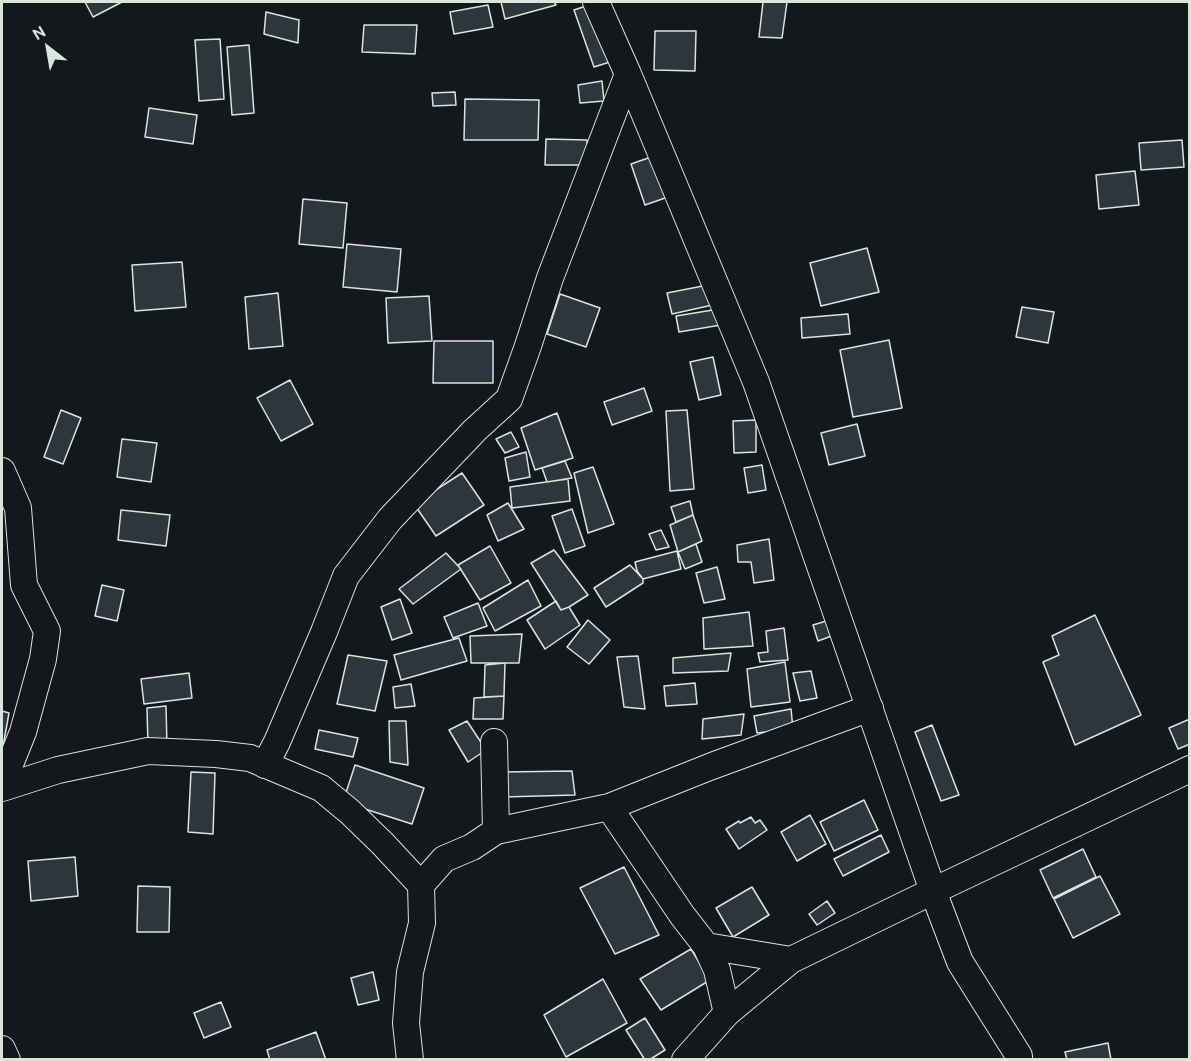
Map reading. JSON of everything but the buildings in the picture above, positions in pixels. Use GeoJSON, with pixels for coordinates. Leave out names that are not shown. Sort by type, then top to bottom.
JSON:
{"type":"FeatureCollection","features":[{"type":"Feature","properties":{"kind":"street"},"geometry":{"type":"LineString","coordinates":[[596,2],[756,382],[933,891],[960,962],[1019,1059]]}},
{"type":"Feature","properties":{"kind":"street"},"geometry":{"type":"LineString","coordinates":[[265,765],[277,742],[346,576],[390,519],[475,430],[509,399],[550,278],[628,74]]}},
{"type":"Feature","properties":{"kind":"street"},"geometry":{"type":"LineString","coordinates":[[2,471],[18,508],[24,585],[47,631],[43,658],[23,732],[2,786]]}},
{"type":"Feature","properties":{"kind":"street"},"geometry":{"type":"LineString","coordinates":[[421,885],[444,859],[472,847],[496,831],[609,807],[712,766],[870,708]]}},
{"type":"Feature","properties":{"kind":"street"},"geometry":{"type":"LineString","coordinates":[[494,742],[496,831]]}},
{"type":"Feature","properties":{"kind":"street"},"geometry":{"type":"LineString","coordinates":[[2,786],[58,770],[148,752],[216,754],[250,758],[321,788],[383,844],[421,885],[422,923],[410,972],[406,1023],[410,1059]]}},
{"type":"Feature","properties":{"kind":"street"},"geometry":{"type":"LineString","coordinates":[[685,1059],[727,1013],[791,960],[1190,769]]}},
{"type":"Feature","properties":{"kind":"street"},"geometry":{"type":"LineString","coordinates":[[609,807],[682,915],[706,946],[717,970],[727,1013]]}},
{"type":"Feature","properties":{"kind":"street"},"geometry":{"type":"LineString","coordinates":[[706,946],[791,960]]}},
{"type":"Feature","properties":{"kind":"street"},"geometry":{"type":"LineString","coordinates":[[2,1049],[7,1059]]}}]}
